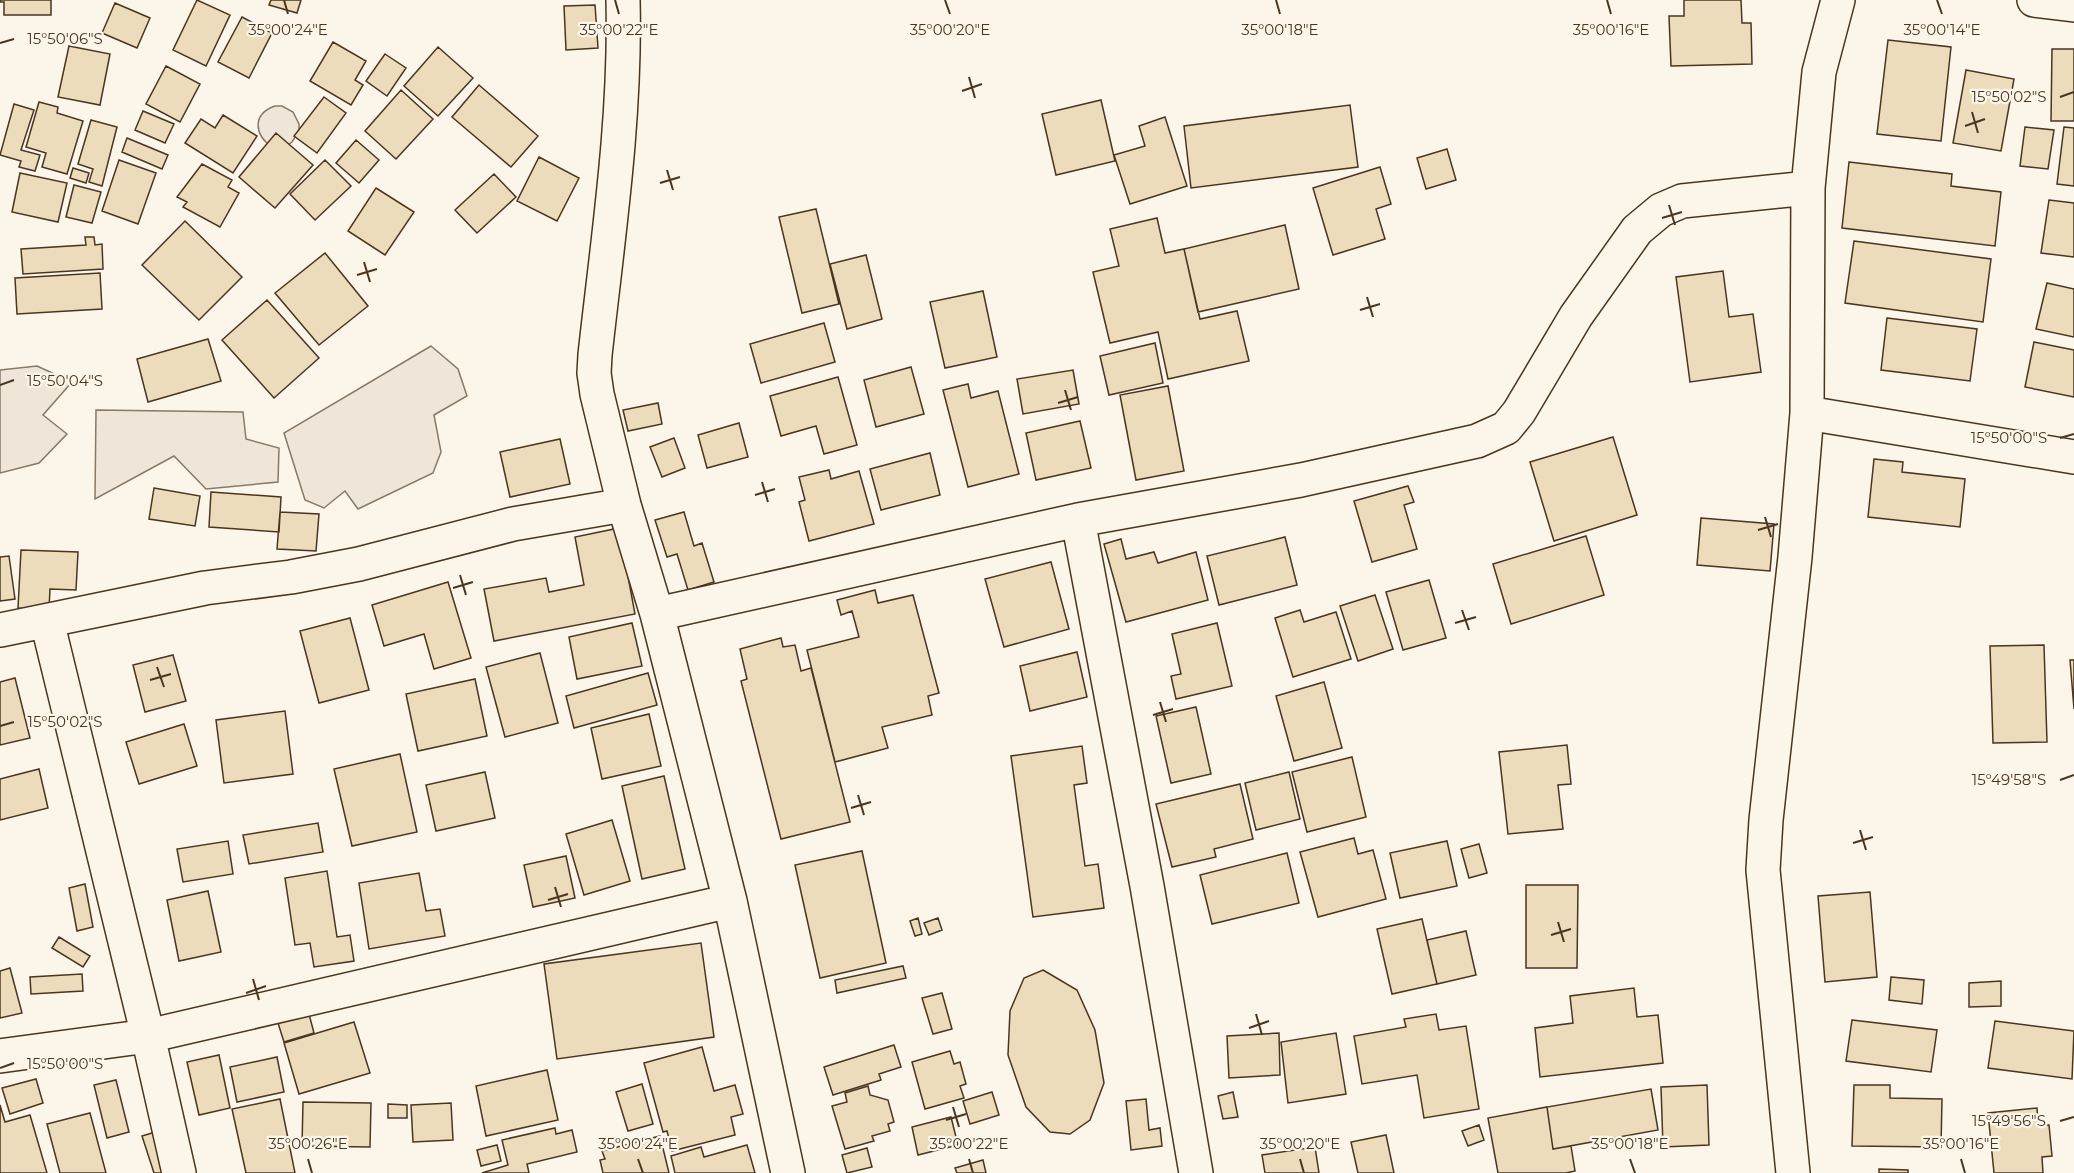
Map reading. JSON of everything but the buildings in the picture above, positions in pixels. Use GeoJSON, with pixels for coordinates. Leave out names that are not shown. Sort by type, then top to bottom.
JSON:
{"type":"FeatureCollection","features":[{"type":"Feature","properties":{"kind":"street"},"geometry":{"type":"LineString","coordinates":[[623,0],[620,119],[594,374],[624,505],[657,615],[730,901],[788,1173]]}},
{"type":"Feature","properties":{"kind":"street"},"geometry":{"type":"LineString","coordinates":[[1793,1173],[1763,870],[1766,820],[1795,557],[1807,413],[1808,188],[1819,72],[1839,0]]}},
{"type":"Feature","properties":{"kind":"street"},"geometry":{"type":"LineString","coordinates":[[2034,0],[2074,5]]}},
{"type":"Feature","properties":{"kind":"street"},"geometry":{"type":"LineString","coordinates":[[657,615],[1078,520],[1301,480],[1478,441],[1506,428],[1519,412],[1576,316],[1637,230],[1661,210],[1682,201],[1808,188]]}},
{"type":"Feature","properties":{"kind":"street"},"geometry":{"type":"LineString","coordinates":[[1807,413],[2074,457]]}},
{"type":"Feature","properties":{"kind":"street"},"geometry":{"type":"LineString","coordinates":[[0,630],[205,588],[291,577],[359,564],[513,524],[624,505]]}},
{"type":"Feature","properties":{"kind":"street"},"geometry":{"type":"LineString","coordinates":[[1078,520],[1147,886],[1196,1173]]}},
{"type":"Feature","properties":{"kind":"street"},"geometry":{"type":"LineString","coordinates":[[47,621],[179,1173]]}},
{"type":"Feature","properties":{"kind":"street"},"geometry":{"type":"LineString","coordinates":[[0,1056],[148,1036],[730,901]]}},
{"type":"Feature","properties":{"kind":"shaded area"},"geometry":{"type":"Polygon","coordinates":[[[275,106],[282,106],[293,112],[299,124],[299,131],[292,142],[286,146],[272,147],[259,131],[259,119],[262,114],[275,106]]]}},
{"type":"Feature","properties":{"kind":"shaded area"},"geometry":{"type":"Polygon","coordinates":[[[431,346],[458,369],[467,396],[434,415],[441,452],[433,473],[358,509],[345,491],[324,508],[305,500],[284,433],[431,346]]]}},
{"type":"Feature","properties":{"kind":"shaded area"},"geometry":{"type":"Polygon","coordinates":[[[37,366],[72,382],[43,415],[67,434],[39,463],[0,473],[0,370],[37,366]]]}},
{"type":"Feature","properties":{"kind":"shaded area"},"geometry":{"type":"Polygon","coordinates":[[[96,410],[243,412],[246,439],[279,448],[278,482],[206,489],[174,456],[95,499],[96,410]]]}}]}
